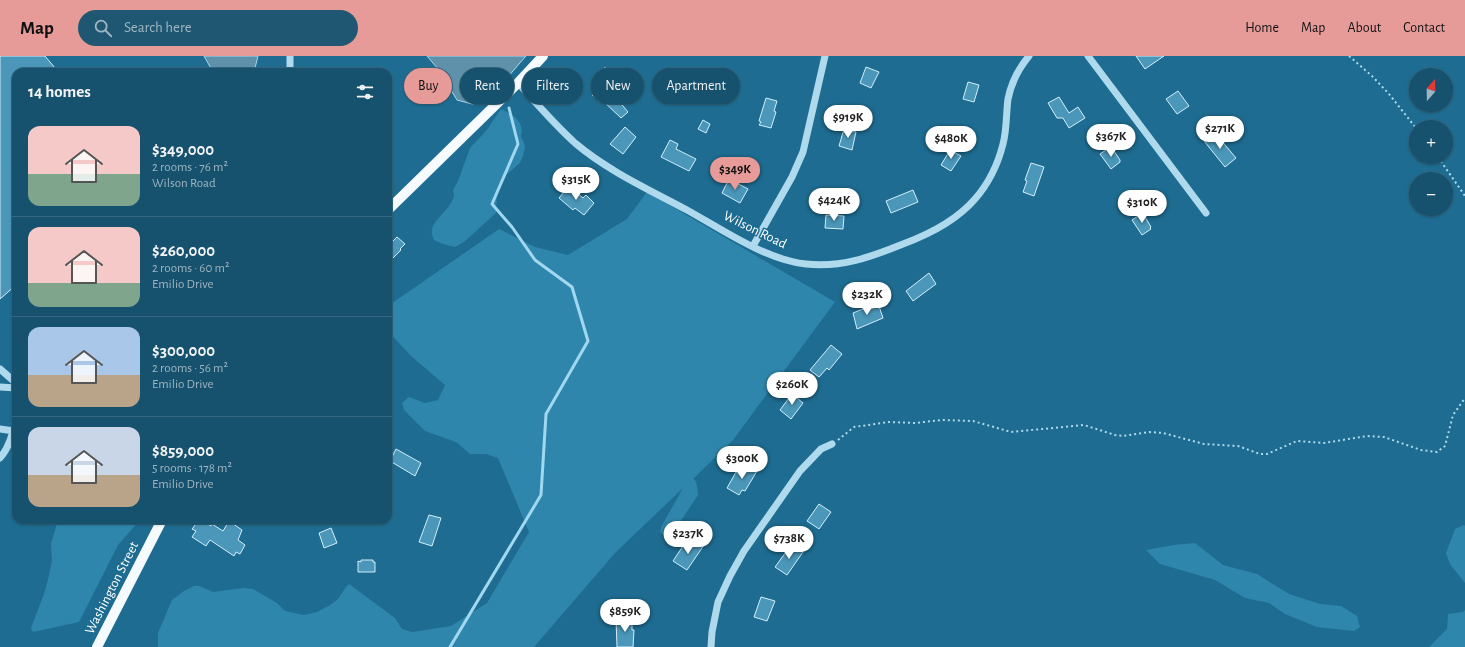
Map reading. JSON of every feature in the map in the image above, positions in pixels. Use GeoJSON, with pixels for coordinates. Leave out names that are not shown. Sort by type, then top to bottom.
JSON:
{"type":"FeatureCollection","features":[{"type":"Feature","properties":{"kind":"main road"},"geometry":{"type":"LineString","coordinates":[[392,206],[518,83],[543,56]]}},
{"type":"Feature","properties":{"kind":"main road","name":"Washington Street"},"geometry":{"type":"LineString","coordinates":[[98,647],[160,524]]}},
{"type":"Feature","properties":{"kind":"street"},"geometry":{"type":"LineString","coordinates":[[290,56],[290,68]]}},
{"type":"Feature","properties":{"kind":"street"},"geometry":{"type":"LineString","coordinates":[[753,246],[792,177],[803,152],[825,56]]}},
{"type":"Feature","properties":{"kind":"street","name":"Wilson Road"},"geometry":{"type":"LineString","coordinates":[[518,83],[560,128],[588,153],[628,178],[753,246],[780,258],[793,262],[819,265],[845,264],[872,257],[931,233],[965,209],[975,199],[991,175],[998,160],[1003,143],[1008,99],[1012,85],[1029,56]]}},
{"type":"Feature","properties":{"kind":"street"},"geometry":{"type":"LineString","coordinates":[[1088,56],[1206,213]]}},
{"type":"Feature","properties":{"kind":"street"},"geometry":{"type":"LineString","coordinates":[[0,369],[12,380]]}},
{"type":"Feature","properties":{"kind":"street"},"geometry":{"type":"LineString","coordinates":[[0,387],[12,388]]}},
{"type":"Feature","properties":{"kind":"street"},"geometry":{"type":"LineString","coordinates":[[0,429],[12,431]]}},
{"type":"Feature","properties":{"kind":"street"},"geometry":{"type":"LineString","coordinates":[[0,458],[5,452],[12,436]]}},
{"type":"Feature","properties":{"kind":"street"},"geometry":{"type":"LineString","coordinates":[[711,647],[712,632],[718,602],[744,551],[800,471],[821,449],[832,444]]}},
{"type":"Feature","properties":{"kind":"path"},"geometry":{"type":"LineString","coordinates":[[1349,56],[1377,80],[1410,120]]}},
{"type":"Feature","properties":{"kind":"path"},"geometry":{"type":"LineString","coordinates":[[1443,164],[1465,196]]}},
{"type":"Feature","properties":{"kind":"path"},"geometry":{"type":"LineString","coordinates":[[832,444],[854,427],[889,422],[915,423],[942,420],[973,421],[1011,432],[1084,425],[1115,435],[1123,436],[1149,432],[1163,433],[1204,444],[1238,446],[1260,454],[1267,454],[1297,441],[1324,442],[1367,436],[1384,437],[1421,450],[1436,452],[1444,446],[1453,415],[1465,398]]}},
{"type":"Feature","properties":{"kind":"shaded area"},"geometry":{"type":"Polygon","coordinates":[[[204,56],[258,56],[255,68],[211,68],[204,56]]]}},
{"type":"Feature","properties":{"kind":"shaded area"},"geometry":{"type":"Polygon","coordinates":[[[427,56],[526,56],[514,70],[514,68],[460,68],[460,101],[457,100],[452,92],[452,68],[437,68],[427,56]]]}},
{"type":"Feature","properties":{"kind":"shaded area"},"geometry":{"type":"Polygon","coordinates":[[[501,109],[517,119],[521,127],[521,136],[525,146],[520,163],[507,174],[497,190],[496,213],[464,242],[455,247],[434,240],[432,232],[433,225],[449,206],[452,200],[454,195],[453,190],[458,181],[470,148],[486,131],[501,109]]]}},
{"type":"Feature","properties":{"kind":"shaded area"},"geometry":{"type":"Polygon","coordinates":[[[647,192],[835,302],[733,440],[693,479],[695,480],[697,486],[698,495],[672,534],[665,536],[660,532],[661,527],[683,488],[615,553],[534,647],[158,647],[158,633],[172,600],[194,586],[199,586],[213,592],[243,588],[253,589],[277,603],[285,611],[304,615],[317,612],[330,605],[338,599],[349,584],[395,618],[402,629],[412,632],[451,626],[487,603],[529,532],[498,458],[486,454],[470,454],[456,442],[425,431],[404,410],[402,403],[409,397],[425,403],[438,400],[445,385],[410,355],[392,335],[392,303],[499,229],[535,247],[568,255],[627,219],[647,192]]]}},
{"type":"Feature","properties":{"kind":"shaded area"},"geometry":{"type":"Polygon","coordinates":[[[57,524],[136,524],[118,545],[79,622],[33,632],[31,628],[44,594],[52,561],[51,544],[57,524]]]}},
{"type":"Feature","properties":{"kind":"shaded area"},"geometry":{"type":"Polygon","coordinates":[[[1464,525],[1465,583],[1450,564],[1446,553],[1455,529],[1464,525]]]}},
{"type":"Feature","properties":{"kind":"shaded area"},"geometry":{"type":"Polygon","coordinates":[[[1195,543],[1223,565],[1257,574],[1289,594],[1320,604],[1341,606],[1357,616],[1360,627],[1354,631],[1317,627],[1285,614],[1269,603],[1245,598],[1215,580],[1160,564],[1146,550],[1195,543]]]}},
{"type":"Feature","properties":{"kind":"shaded area"},"geometry":{"type":"Polygon","coordinates":[[[1465,610],[1465,647],[1429,647],[1447,629],[1448,614],[1463,612],[1465,610]]]}},
{"type":"Feature","properties":{"kind":"building"},"geometry":{"type":"Polygon","coordinates":[[[0,56],[45,56],[55,68],[12,68],[12,288],[0,299],[0,56]]]}},
{"type":"Feature","properties":{"kind":"building"},"geometry":{"type":"Polygon","coordinates":[[[1136,56],[1164,56],[1145,69],[1136,56]]]}},
{"type":"Feature","properties":{"kind":"building"},"geometry":{"type":"Polygon","coordinates":[[[866,67],[879,72],[871,88],[860,83],[866,67]]]}},
{"type":"Feature","properties":{"kind":"building"},"geometry":{"type":"Polygon","coordinates":[[[968,82],[979,85],[974,102],[963,99],[968,82]]]}},
{"type":"Feature","properties":{"kind":"building"},"geometry":{"type":"Polygon","coordinates":[[[1178,91],[1189,106],[1177,114],[1166,99],[1178,91]]]}},
{"type":"Feature","properties":{"kind":"building"},"geometry":{"type":"Polygon","coordinates":[[[1059,97],[1069,113],[1078,107],[1085,118],[1069,128],[1063,118],[1057,118],[1048,103],[1059,97]]]}},
{"type":"Feature","properties":{"kind":"building"},"geometry":{"type":"Polygon","coordinates":[[[766,98],[777,101],[774,111],[776,112],[771,128],[759,125],[766,98]]]}},
{"type":"Feature","properties":{"kind":"building"},"geometry":{"type":"Polygon","coordinates":[[[606,104],[621,104],[628,112],[621,118],[606,104]]]}},
{"type":"Feature","properties":{"kind":"building"},"geometry":{"type":"Polygon","coordinates":[[[703,120],[710,124],[706,133],[698,129],[703,120]]]}},
{"type":"Feature","properties":{"kind":"building"},"geometry":{"type":"Polygon","coordinates":[[[625,127],[636,137],[623,154],[610,144],[625,127]]]}},
{"type":"Feature","properties":{"kind":"building"},"geometry":{"type":"Polygon","coordinates":[[[844,129],[856,132],[852,150],[839,146],[844,129]]]}},
{"type":"Feature","properties":{"kind":"building"},"geometry":{"type":"Polygon","coordinates":[[[1215,133],[1236,158],[1225,167],[1204,141],[1215,133]]]}},
{"type":"Feature","properties":{"kind":"building"},"geometry":{"type":"Polygon","coordinates":[[[670,140],[678,144],[676,149],[696,159],[689,171],[661,157],[670,140]]]}},
{"type":"Feature","properties":{"kind":"building"},"geometry":{"type":"Polygon","coordinates":[[[1109,148],[1112,148],[1120,160],[1120,162],[1111,169],[1100,154],[1109,148]]]}},
{"type":"Feature","properties":{"kind":"building"},"geometry":{"type":"Polygon","coordinates":[[[950,150],[961,156],[951,171],[941,165],[950,150]]]}},
{"type":"Feature","properties":{"kind":"building"},"geometry":{"type":"Polygon","coordinates":[[[1031,163],[1044,167],[1034,196],[1023,192],[1027,181],[1025,180],[1031,163]]]}},
{"type":"Feature","properties":{"kind":"building"},"geometry":{"type":"Polygon","coordinates":[[[729,179],[748,189],[740,203],[722,193],[729,179]]]}},
{"type":"Feature","properties":{"kind":"building"},"geometry":{"type":"Polygon","coordinates":[[[569,186],[583,198],[586,195],[594,203],[584,215],[575,208],[573,210],[559,198],[569,186]]]}},
{"type":"Feature","properties":{"kind":"building"},"geometry":{"type":"Polygon","coordinates":[[[913,190],[918,202],[891,213],[886,201],[913,190]]]}},
{"type":"Feature","properties":{"kind":"building"},"geometry":{"type":"Polygon","coordinates":[[[1141,214],[1142,216],[1144,215],[1151,227],[1151,229],[1142,235],[1132,220],[1141,214]]]}},
{"type":"Feature","properties":{"kind":"building"},"geometry":{"type":"Polygon","coordinates":[[[826,215],[844,216],[843,229],[825,228],[826,215]]]}},
{"type":"Feature","properties":{"kind":"building"},"geometry":{"type":"Polygon","coordinates":[[[397,237],[405,244],[392,259],[392,242],[397,237]]]}},
{"type":"Feature","properties":{"kind":"building"},"geometry":{"type":"Polygon","coordinates":[[[929,273],[936,284],[913,301],[906,291],[929,273]]]}},
{"type":"Feature","properties":{"kind":"building"},"geometry":{"type":"Polygon","coordinates":[[[870,306],[871,309],[879,306],[883,318],[857,329],[853,313],[870,306]]]}},
{"type":"Feature","properties":{"kind":"building"},"geometry":{"type":"Polygon","coordinates":[[[831,345],[842,354],[829,370],[827,368],[819,377],[810,370],[831,345]]]}},
{"type":"Feature","properties":{"kind":"building"},"geometry":{"type":"Polygon","coordinates":[[[792,394],[803,403],[791,419],[780,410],[792,394]]]}},
{"type":"Feature","properties":{"kind":"building"},"geometry":{"type":"Polygon","coordinates":[[[396,449],[421,463],[415,476],[392,462],[392,457],[396,449]]]}},
{"type":"Feature","properties":{"kind":"building"},"geometry":{"type":"Polygon","coordinates":[[[745,464],[757,471],[745,491],[742,490],[739,495],[727,488],[736,472],[739,474],[745,464]]]}},
{"type":"Feature","properties":{"kind":"building"},"geometry":{"type":"Polygon","coordinates":[[[819,504],[831,512],[819,529],[807,521],[819,504]]]}},
{"type":"Feature","properties":{"kind":"building"},"geometry":{"type":"Polygon","coordinates":[[[429,515],[441,518],[432,546],[419,542],[429,515]]]}},
{"type":"Feature","properties":{"kind":"building"},"geometry":{"type":"Polygon","coordinates":[[[196,524],[208,524],[211,526],[212,524],[223,531],[227,524],[233,524],[242,530],[238,540],[245,545],[240,554],[236,552],[234,556],[210,540],[206,546],[192,537],[196,531],[192,529],[196,524]]]}},
{"type":"Feature","properties":{"kind":"building"},"geometry":{"type":"Polygon","coordinates":[[[331,528],[337,543],[324,548],[319,533],[331,528]]]}},
{"type":"Feature","properties":{"kind":"building"},"geometry":{"type":"Polygon","coordinates":[[[694,539],[704,545],[687,570],[673,561],[683,546],[687,549],[694,539]]]}},
{"type":"Feature","properties":{"kind":"building"},"geometry":{"type":"Polygon","coordinates":[[[793,545],[803,552],[787,575],[775,567],[793,545]]]}},
{"type":"Feature","properties":{"kind":"building"},"geometry":{"type":"Polygon","coordinates":[[[361,560],[373,560],[373,562],[375,562],[375,572],[358,572],[358,561],[361,562],[361,560]]]}},
{"type":"Feature","properties":{"kind":"building"},"geometry":{"type":"Polygon","coordinates":[[[761,597],[775,601],[767,621],[754,617],[761,597]]]}},
{"type":"Feature","properties":{"kind":"building"},"geometry":{"type":"Polygon","coordinates":[[[632,618],[632,630],[634,630],[633,647],[617,647],[616,619],[632,618]]]}},
{"type":"Feature","properties":{"kind":"waterway"},"geometry":{"type":"LineString","coordinates":[[450,647],[541,495],[546,414],[588,341],[572,287],[535,260],[512,227],[492,204],[518,144],[509,108]]}}]}
